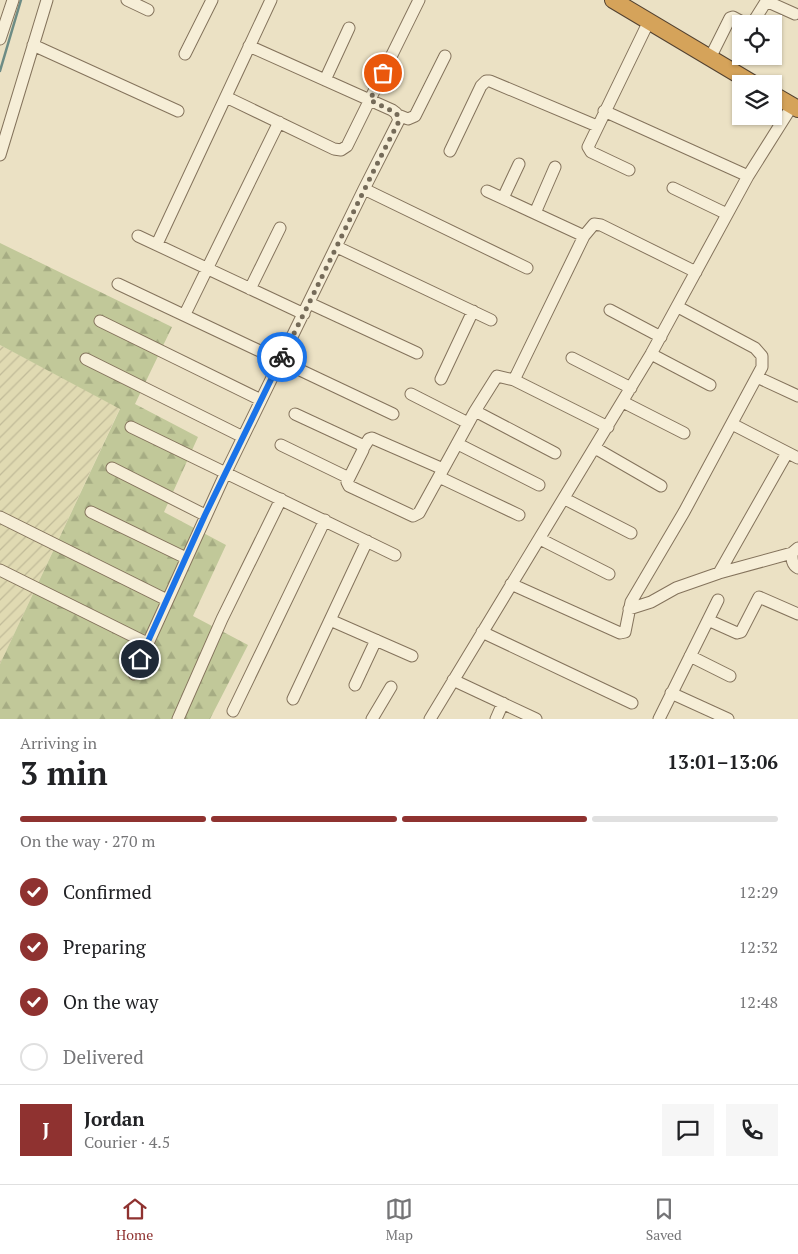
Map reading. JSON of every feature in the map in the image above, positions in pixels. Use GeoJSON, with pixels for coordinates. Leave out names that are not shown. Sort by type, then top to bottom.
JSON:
{"type":"FeatureCollection","features":[{"type":"Feature","properties":{"kind":"highway"},"geometry":{"type":"LineString","coordinates":[[613,0],[739,75]]}},
{"type":"Feature","properties":{"kind":"highway"},"geometry":{"type":"LineString","coordinates":[[782,100],[795,108]]}},
{"type":"Feature","properties":{"kind":"street"},"geometry":{"type":"LineString","coordinates":[[0,39],[13,0]]}},
{"type":"Feature","properties":{"kind":"street"},"geometry":{"type":"LineString","coordinates":[[0,154],[46,0]]}},
{"type":"Feature","properties":{"kind":"street"},"geometry":{"type":"LineString","coordinates":[[126,0],[148,10]]}},
{"type":"Feature","properties":{"kind":"street"},"geometry":{"type":"LineString","coordinates":[[185,54],[212,0]]}},
{"type":"Feature","properties":{"kind":"street"},"geometry":{"type":"LineString","coordinates":[[157,244],[271,0]]}},
{"type":"Feature","properties":{"kind":"street"},"geometry":{"type":"LineString","coordinates":[[226,97],[334,149],[341,150],[347,146],[418,0]]}},
{"type":"Feature","properties":{"kind":"street"},"geometry":{"type":"LineString","coordinates":[[757,15],[766,0],[796,14]]}},
{"type":"Feature","properties":{"kind":"street"},"geometry":{"type":"LineString","coordinates":[[710,58],[732,17]]}},
{"type":"Feature","properties":{"kind":"street"},"geometry":{"type":"LineString","coordinates":[[629,170],[589,151],[588,144],[649,21]]}},
{"type":"Feature","properties":{"kind":"street"},"geometry":{"type":"LineString","coordinates":[[324,80],[349,28]]}},
{"type":"Feature","properties":{"kind":"street"},"geometry":{"type":"LineString","coordinates":[[33,45],[178,111]]}},
{"type":"Feature","properties":{"kind":"street"},"geometry":{"type":"LineString","coordinates":[[249,46],[392,110],[398,116],[408,119],[415,116],[445,56]]}},
{"type":"Feature","properties":{"kind":"street"},"geometry":{"type":"LineString","coordinates":[[450,151],[481,86],[486,81],[490,81],[597,126]]}},
{"type":"Feature","properties":{"kind":"street"},"geometry":{"type":"LineString","coordinates":[[430,719],[652,354],[748,176],[795,108]]}},
{"type":"Feature","properties":{"kind":"street"},"geometry":{"type":"LineString","coordinates":[[604,111],[748,176]]}},
{"type":"Feature","properties":{"kind":"street"},"geometry":{"type":"LineString","coordinates":[[134,674],[205,515],[398,123],[398,116]]}},
{"type":"Feature","properties":{"kind":"street"},"geometry":{"type":"LineString","coordinates":[[185,314],[279,122]]}},
{"type":"Feature","properties":{"kind":"street"},"geometry":{"type":"LineString","coordinates":[[503,198],[519,164]]}},
{"type":"Feature","properties":{"kind":"street"},"geometry":{"type":"LineString","coordinates":[[535,213],[555,167]]}},
{"type":"Feature","properties":{"kind":"street"},"geometry":{"type":"LineString","coordinates":[[673,188],[727,214]]}},
{"type":"Feature","properties":{"kind":"street"},"geometry":{"type":"LineString","coordinates":[[364,189],[527,268]]}},
{"type":"Feature","properties":{"kind":"street"},"geometry":{"type":"LineString","coordinates":[[487,191],[584,236]]}},
{"type":"Feature","properties":{"kind":"street"},"geometry":{"type":"LineString","coordinates":[[514,380],[584,236],[594,224],[602,225],[696,272]]}},
{"type":"Feature","properties":{"kind":"street"},"geometry":{"type":"LineString","coordinates":[[250,288],[280,228]]}},
{"type":"Feature","properties":{"kind":"street"},"geometry":{"type":"LineString","coordinates":[[138,236],[304,314]]}},
{"type":"Feature","properties":{"kind":"street"},"geometry":{"type":"LineString","coordinates":[[337,247],[492,320]]}},
{"type":"Feature","properties":{"kind":"street"},"geometry":{"type":"LineString","coordinates":[[118,284],[281,359],[393,414]]}},
{"type":"Feature","properties":{"kind":"street"},"geometry":{"type":"LineString","coordinates":[[309,303],[417,354]]}},
{"type":"Feature","properties":{"kind":"street"},"geometry":{"type":"LineString","coordinates":[[511,584],[620,633],[626,630],[629,609],[634,597],[684,512],[757,377],[763,361],[762,356],[755,348],[678,307]]}},
{"type":"Feature","properties":{"kind":"street"},"geometry":{"type":"LineString","coordinates":[[610,310],[661,337]]}},
{"type":"Feature","properties":{"kind":"street"},"geometry":{"type":"LineString","coordinates":[[441,379],[474,311]]}},
{"type":"Feature","properties":{"kind":"street"},"geometry":{"type":"LineString","coordinates":[[100,321],[261,400]]}},
{"type":"Feature","properties":{"kind":"street"},"geometry":{"type":"LineString","coordinates":[[652,354],[710,385]]}},
{"type":"Feature","properties":{"kind":"street"},"geometry":{"type":"LineString","coordinates":[[572,358],[631,388]]}},
{"type":"Feature","properties":{"kind":"street"},"geometry":{"type":"LineString","coordinates":[[86,359],[243,437]]}},
{"type":"Feature","properties":{"kind":"street"},"geometry":{"type":"LineString","coordinates":[[519,515],[442,473],[372,438],[369,439],[364,447],[349,478],[348,484],[351,488],[413,516],[418,513],[442,473],[475,411],[495,378],[499,376],[514,380],[608,427]]}},
{"type":"Feature","properties":{"kind":"street"},"geometry":{"type":"LineString","coordinates":[[757,377],[798,396]]}},
{"type":"Feature","properties":{"kind":"street"},"geometry":{"type":"LineString","coordinates":[[411,394],[468,423]]}},
{"type":"Feature","properties":{"kind":"street"},"geometry":{"type":"LineString","coordinates":[[623,402],[684,433]]}},
{"type":"Feature","properties":{"kind":"street"},"geometry":{"type":"LineString","coordinates":[[475,411],[555,453]]}},
{"type":"Feature","properties":{"kind":"street"},"geometry":{"type":"LineString","coordinates":[[295,414],[362,444],[364,447]]}},
{"type":"Feature","properties":{"kind":"street"},"geometry":{"type":"LineString","coordinates":[[732,424],[798,458]]}},
{"type":"Feature","properties":{"kind":"street"},"geometry":{"type":"LineString","coordinates":[[131,427],[395,555]]}},
{"type":"Feature","properties":{"kind":"street"},"geometry":{"type":"LineString","coordinates":[[458,444],[539,485]]}},
{"type":"Feature","properties":{"kind":"street"},"geometry":{"type":"LineString","coordinates":[[281,445],[349,478]]}},
{"type":"Feature","properties":{"kind":"street"},"geometry":{"type":"LineString","coordinates":[[595,448],[661,486]]}},
{"type":"Feature","properties":{"kind":"street"},"geometry":{"type":"LineString","coordinates":[[719,573],[787,453]]}},
{"type":"Feature","properties":{"kind":"street"},"geometry":{"type":"LineString","coordinates":[[112,468],[205,515]]}},
{"type":"Feature","properties":{"kind":"street"},"geometry":{"type":"LineString","coordinates":[[178,719],[222,620],[281,499]]}},
{"type":"Feature","properties":{"kind":"street"},"geometry":{"type":"LineString","coordinates":[[565,499],[631,533]]}},
{"type":"Feature","properties":{"kind":"street"},"geometry":{"type":"LineString","coordinates":[[91,512],[186,558]]}},
{"type":"Feature","properties":{"kind":"street"},"geometry":{"type":"LineString","coordinates":[[0,517],[167,600]]}},
{"type":"Feature","properties":{"kind":"street"},"geometry":{"type":"LineString","coordinates":[[233,711],[325,520]]}},
{"type":"Feature","properties":{"kind":"street"},"geometry":{"type":"LineString","coordinates":[[540,539],[609,574]]}},
{"type":"Feature","properties":{"kind":"street"},"geometry":{"type":"LineString","coordinates":[[293,699],[367,541]]}},
{"type":"Feature","properties":{"kind":"street"},"geometry":{"type":"LineString","coordinates":[[629,609],[651,602],[676,588],[795,550]]}},
{"type":"Feature","properties":{"kind":"street"},"geometry":{"type":"LineString","coordinates":[[795,550],[792,561],[794,566],[798,568]]}},
{"type":"Feature","properties":{"kind":"street"},"geometry":{"type":"LineString","coordinates":[[0,570],[148,643]]}},
{"type":"Feature","properties":{"kind":"street"},"geometry":{"type":"LineString","coordinates":[[708,620],[741,632],[759,597],[798,614]]}},
{"type":"Feature","properties":{"kind":"street"},"geometry":{"type":"LineString","coordinates":[[659,719],[718,600]]}},
{"type":"Feature","properties":{"kind":"street"},"geometry":{"type":"LineString","coordinates":[[330,620],[412,656]]}},
{"type":"Feature","properties":{"kind":"street"},"geometry":{"type":"LineString","coordinates":[[482,632],[632,703]]}},
{"type":"Feature","properties":{"kind":"street"},"geometry":{"type":"LineString","coordinates":[[355,685],[376,640]]}},
{"type":"Feature","properties":{"kind":"street"},"geometry":{"type":"LineString","coordinates":[[690,656],[730,676]]}},
{"type":"Feature","properties":{"kind":"street"},"geometry":{"type":"LineString","coordinates":[[453,680],[536,719]]}},
{"type":"Feature","properties":{"kind":"street"},"geometry":{"type":"LineString","coordinates":[[372,719],[391,687]]}},
{"type":"Feature","properties":{"kind":"street"},"geometry":{"type":"LineString","coordinates":[[671,693],[728,719]]}},
{"type":"Feature","properties":{"kind":"street"},"geometry":{"type":"LineString","coordinates":[[496,719],[503,703]]}},
{"type":"Feature","properties":{"kind":"shaded area"},"geometry":{"type":"Polygon","coordinates":[[[0,345],[120,408],[0,664],[0,345]]]}},
{"type":"Feature","properties":{"kind":"green space"},"geometry":{"type":"Polygon","coordinates":[[[0,243],[172,327],[135,404],[198,437],[164,512],[226,545],[193,616],[248,645],[210,719],[0,719],[0,664],[120,409],[0,345],[0,243]]]}},
{"type":"Feature","properties":{"kind":"waterway"},"geometry":{"type":"LineString","coordinates":[[0,71],[21,0]]}},
{"type":"Feature","properties":{"kind":"way so far"},"geometry":{"type":"LineString","coordinates":[[282,357],[398,123],[399,120],[396,113],[370,100],[383,73]]}},
{"type":"Feature","properties":{"kind":"route"},"geometry":{"type":"LineString","coordinates":[[140,659],[205,515],[282,357]]}}]}
